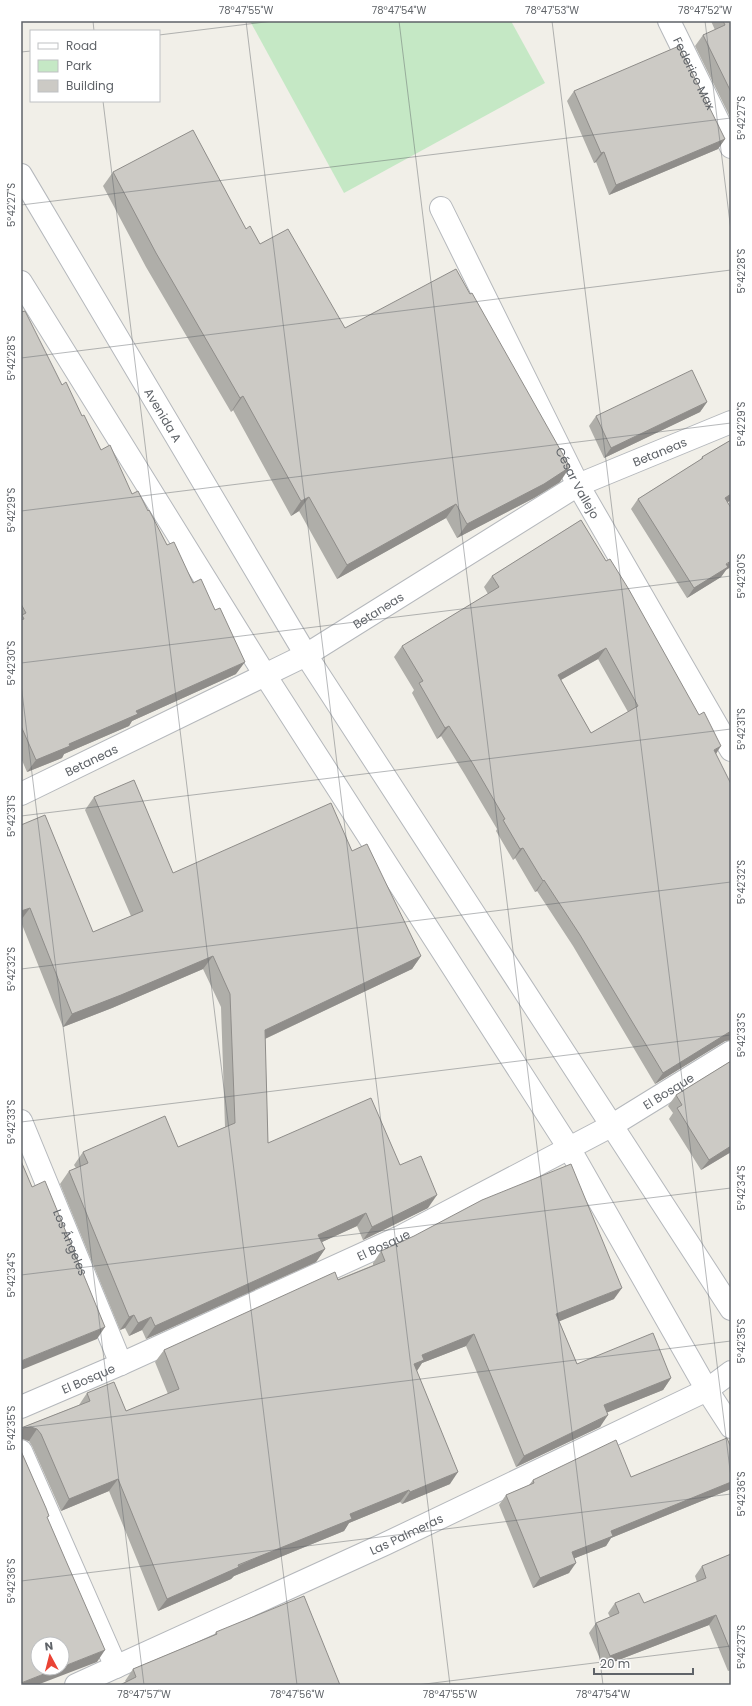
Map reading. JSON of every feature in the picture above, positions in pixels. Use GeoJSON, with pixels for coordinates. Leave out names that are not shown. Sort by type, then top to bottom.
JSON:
{"type":"FeatureCollection","features":[{"type":"Feature","properties":{"kind":"street","name":"Federico Max"},"geometry":{"type":"LineString","coordinates":[[669,21],[718,124],[731,147]]}},
{"type":"Feature","properties":{"kind":"street","name":"Avenida A"},"geometry":{"type":"LineString","coordinates":[[21,175],[306,655],[731,1309]]}},
{"type":"Feature","properties":{"kind":"street","name":"César Vallejo"},"geometry":{"type":"LineString","coordinates":[[441,208],[578,485],[731,750]]}},
{"type":"Feature","properties":{"kind":"street"},"geometry":{"type":"LineString","coordinates":[[21,282],[266,674],[569,1148],[707,1390],[731,1427]]}},
{"type":"Feature","properties":{"kind":"street","name":"Betaneas"},"geometry":{"type":"LineString","coordinates":[[21,794],[306,655],[578,485],[731,422]]}},
{"type":"Feature","properties":{"kind":"street","name":"El Bosque"},"geometry":{"type":"LineString","coordinates":[[21,1407],[121,1364],[400,1237],[611,1126],[731,1052]]}},
{"type":"Feature","properties":{"kind":"street","name":"Los Ángeles"},"geometry":{"type":"LineString","coordinates":[[21,1121],[121,1364]]}},
{"type":"Feature","properties":{"kind":"street","name":"Las Palmeras"},"geometry":{"type":"LineString","coordinates":[[76,1685],[385,1544],[707,1390],[731,1372]]}},
{"type":"Feature","properties":{"kind":"street"},"geometry":{"type":"LineString","coordinates":[[21,1451],[116,1667]]}},
{"type":"Feature","properties":{"kind":"green space"},"geometry":{"type":"Polygon","coordinates":[[[250,21],[511,21],[545,83],[344,193],[250,21]]]}},
{"type":"Feature","properties":{"kind":"building"},"geometry":{"type":"Polygon","coordinates":[[[723,21],[731,21],[731,92],[703,35],[725,25],[723,21]]]}},
{"type":"Feature","properties":{"kind":"building"},"geometry":{"type":"Polygon","coordinates":[[[679,46],[725,139],[616,185],[604,152],[601,153],[574,91],[679,46]]]}},
{"type":"Feature","properties":{"kind":"building"},"geometry":{"type":"Polygon","coordinates":[[[193,130],[246,229],[250,226],[260,244],[288,229],[345,328],[456,269],[470,294],[472,293],[570,467],[544,484],[467,524],[456,504],[347,565],[309,497],[301,501],[243,396],[240,398],[156,253],[113,172],[193,130]]]}},
{"type":"Feature","properties":{"kind":"building"},"geometry":{"type":"Polygon","coordinates":[[[25,311],[62,385],[66,382],[82,416],[84,415],[101,450],[110,445],[132,494],[138,491],[167,545],[174,542],[193,583],[201,579],[215,610],[220,608],[245,662],[136,711],[138,714],[69,744],[70,746],[36,760],[21,726],[21,620],[24,619],[22,615],[26,613],[21,604],[21,312],[25,311]]]}},
{"type":"Feature","properties":{"kind":"building"},"geometry":{"type":"Polygon","coordinates":[[[692,370],[707,402],[611,448],[596,416],[692,370]]]}},
{"type":"Feature","properties":{"kind":"building"},"geometry":{"type":"Polygon","coordinates":[[[731,440],[731,494],[725,498],[731,508],[731,561],[726,564],[728,567],[694,588],[638,499],[731,440]]]}},
{"type":"Feature","properties":{"kind":"building"},"geometry":{"type":"Polygon","coordinates":[[[581,520],[606,561],[610,559],[628,588],[699,715],[704,712],[721,746],[714,750],[731,784],[731,1031],[663,1073],[580,935],[544,880],[543,881],[523,848],[520,849],[503,820],[505,819],[449,726],[445,728],[419,683],[423,681],[402,646],[499,587],[492,576],[581,520]],[[606,648],[558,675],[591,733],[638,706],[606,648]]]}},
{"type":"Feature","properties":{"kind":"building"},"geometry":{"type":"Polygon","coordinates":[[[134,780],[173,873],[331,803],[352,851],[367,844],[421,956],[265,1030],[268,1143],[371,1098],[400,1165],[421,1156],[437,1195],[372,1227],[366,1213],[318,1235],[325,1249],[155,1326],[151,1317],[138,1323],[134,1315],[129,1317],[69,1171],[88,1163],[83,1152],[165,1116],[178,1147],[235,1123],[230,994],[213,956],[72,1014],[30,908],[21,911],[21,825],[45,815],[93,932],[143,911],[94,797],[134,780]]]}},
{"type":"Feature","properties":{"kind":"building"},"geometry":{"type":"Polygon","coordinates":[[[731,1061],[731,1146],[709,1160],[677,1108],[682,1105],[676,1095],[731,1061]]]}},
{"type":"Feature","properties":{"kind":"building"},"geometry":{"type":"Polygon","coordinates":[[[21,1161],[32,1187],[45,1181],[105,1327],[21,1361],[21,1161]]]}},
{"type":"Feature","properties":{"kind":"building"},"geometry":{"type":"Polygon","coordinates":[[[571,1164],[622,1288],[556,1314],[577,1364],[653,1333],[671,1378],[604,1405],[608,1415],[524,1456],[474,1334],[422,1355],[424,1360],[414,1364],[458,1472],[410,1492],[409,1490],[350,1514],[352,1519],[238,1565],[239,1567],[167,1599],[118,1479],[69,1499],[41,1434],[37,1429],[31,1427],[21,1430],[21,1428],[90,1401],[87,1393],[114,1382],[126,1411],[179,1389],[164,1350],[335,1272],[338,1280],[385,1261],[381,1251],[414,1236],[482,1200],[571,1164]]]}},
{"type":"Feature","properties":{"kind":"building"},"geometry":{"type":"Polygon","coordinates":[[[727,1438],[731,1448],[731,1482],[611,1531],[613,1536],[572,1552],[576,1563],[540,1578],[506,1495],[534,1483],[533,1480],[616,1440],[631,1477],[727,1438]]]}},
{"type":"Feature","properties":{"kind":"building"},"geometry":{"type":"Polygon","coordinates":[[[21,1451],[46,1508],[49,1516],[47,1517],[105,1650],[70,1664],[70,1636],[30,1636],[30,1676],[39,1676],[21,1683],[21,1451]]]}},
{"type":"Feature","properties":{"kind":"building"},"geometry":{"type":"Polygon","coordinates":[[[731,1554],[731,1652],[716,1615],[610,1656],[596,1623],[619,1613],[615,1603],[639,1593],[644,1603],[706,1578],[702,1566],[731,1554]]]}},
{"type":"Feature","properties":{"kind":"building"},"geometry":{"type":"Polygon","coordinates":[[[304,1596],[340,1685],[120,1685],[136,1677],[133,1669],[217,1634],[216,1632],[304,1596]]]}}]}
